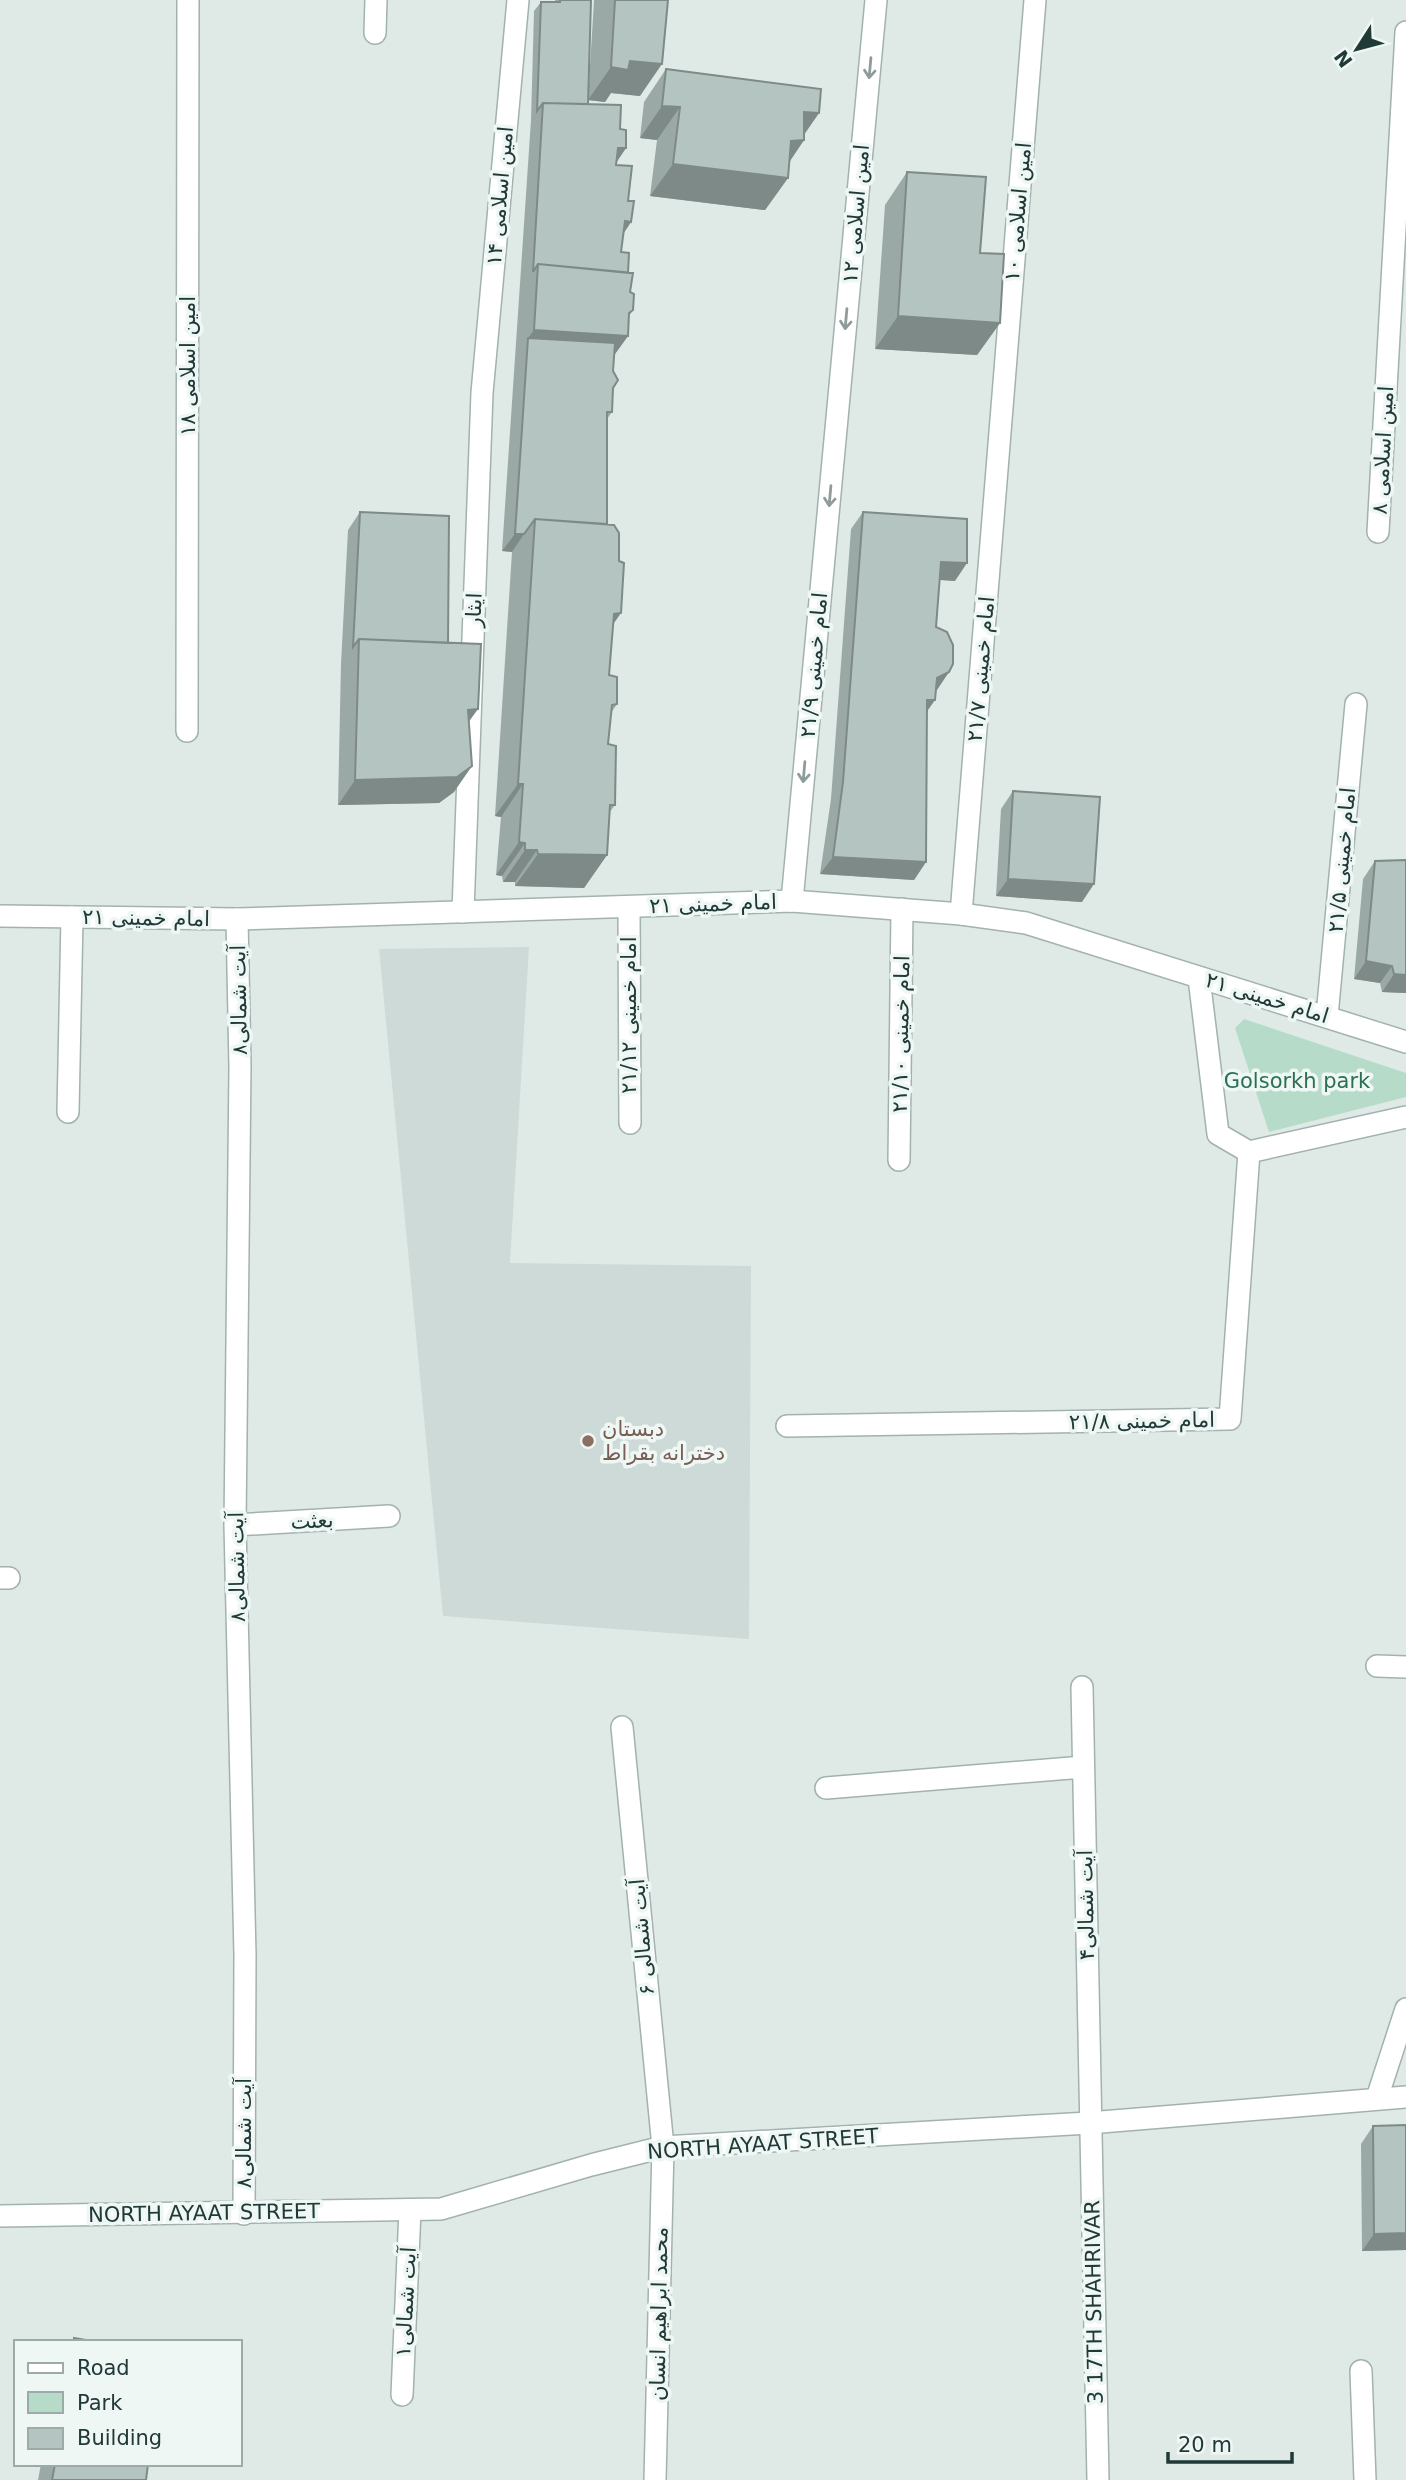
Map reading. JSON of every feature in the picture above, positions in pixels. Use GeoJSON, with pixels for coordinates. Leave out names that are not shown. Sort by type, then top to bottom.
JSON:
{"type":"FeatureCollection","features":[{"type":"Feature","properties":{"kind":"street","name":"امین اسلامی ۱۸"},"geometry":{"type":"LineString","coordinates":[[187,731],[188,0]]}},
{"type":"Feature","properties":{"kind":"street"},"geometry":{"type":"LineString","coordinates":[[375,33],[376,0]]}},
{"type":"Feature","properties":{"kind":"street","name":"امین اسلامی ۱۴"},"geometry":{"type":"LineString","coordinates":[[482,393],[518,0]]}},
{"type":"Feature","properties":{"kind":"street","name":"امین اسلامی ۱۲"},"geometry":{"type":"LineString","coordinates":[[836,428],[876,0]]}},
{"type":"Feature","properties":{"kind":"street","name":"امین اسلامی ۱۰"},"geometry":{"type":"LineString","coordinates":[[1000,424],[1035,0]]}},
{"type":"Feature","properties":{"kind":"street","name":"امین اسلامی ۸"},"geometry":{"type":"LineString","coordinates":[[1378,532],[1406,32]]}},
{"type":"Feature","properties":{"kind":"street","name":"ایثار"},"geometry":{"type":"LineString","coordinates":[[463,912],[482,393]]}},
{"type":"Feature","properties":{"kind":"street","name":"امام خمینی ۲۱/۷"},"geometry":{"type":"LineString","coordinates":[[961,914],[1000,424]]}},
{"type":"Feature","properties":{"kind":"street","name":"امام خمینی ۲۱/۹"},"geometry":{"type":"LineString","coordinates":[[792,901],[836,428]]}},
{"type":"Feature","properties":{"kind":"street","name":"امام خمینی ۲۱/۵"},"geometry":{"type":"LineString","coordinates":[[1327,1016],[1356,704]]}},
{"type":"Feature","properties":{"kind":"street","name":"امام خمینی ۲۱"},"geometry":{"type":"LineString","coordinates":[[0,916],[237,919],[792,901],[961,914],[1026,923],[1406,1042]]}},
{"type":"Feature","properties":{"kind":"street","name":"امام خمینی ۲۱/۱۲"},"geometry":{"type":"LineString","coordinates":[[629,907],[630,1124]]}},
{"type":"Feature","properties":{"kind":"street","name":"امام خمینی ۲۱/۱۰"},"geometry":{"type":"LineString","coordinates":[[899,1160],[902,909]]}},
{"type":"Feature","properties":{"kind":"street"},"geometry":{"type":"LineString","coordinates":[[68,1112],[72,917]]}},
{"type":"Feature","properties":{"kind":"street","name":"آیت شمالی۸"},"geometry":{"type":"LineString","coordinates":[[237,919],[240,1067],[235,1525],[245,1955],[244,2214]]}},
{"type":"Feature","properties":{"kind":"street"},"geometry":{"type":"LineString","coordinates":[[1199,978],[1218,1134],[1249,1152],[1406,1117]]}},
{"type":"Feature","properties":{"kind":"street","name":"امام خمینی ۲۱/۸"},"geometry":{"type":"LineString","coordinates":[[787,1426],[1230,1419],[1249,1152]]}},
{"type":"Feature","properties":{"kind":"street","name":"بعثت"},"geometry":{"type":"LineString","coordinates":[[235,1525],[388,1516]]}},
{"type":"Feature","properties":{"kind":"street"},"geometry":{"type":"LineString","coordinates":[[1377,1666],[1406,1667]]}},
{"type":"Feature","properties":{"kind":"street","name":"آیت شمالی۴"},"geometry":{"type":"LineString","coordinates":[[1082,1687],[1089,2123]]}},
{"type":"Feature","properties":{"kind":"street","name":"آیت شمالی ۶"},"geometry":{"type":"LineString","coordinates":[[622,1727],[663,2147]]}},
{"type":"Feature","properties":{"kind":"street"},"geometry":{"type":"LineString","coordinates":[[826,1788],[1083,1768]]}},
{"type":"Feature","properties":{"kind":"street"},"geometry":{"type":"LineString","coordinates":[[1377,2098],[1406,2009]]}},
{"type":"Feature","properties":{"kind":"street","name":"NORTH AYAAT STREET"},"geometry":{"type":"LineString","coordinates":[[0,2216],[441,2209],[663,2147],[1089,2123],[1377,2098],[1406,2098]]}},
{"type":"Feature","properties":{"kind":"street","name":"3 17TH SHAHRIVAR"},"geometry":{"type":"LineString","coordinates":[[1089,2123],[1098,2480]]}},
{"type":"Feature","properties":{"kind":"street","name":"محمد ابراهیم انسان"},"geometry":{"type":"LineString","coordinates":[[655,2480],[663,2147]]}},
{"type":"Feature","properties":{"kind":"street","name":"آیت شمالی۱"},"geometry":{"type":"LineString","coordinates":[[402,2395],[410,2210]]}},
{"type":"Feature","properties":{"kind":"street"},"geometry":{"type":"LineString","coordinates":[[1361,2371],[1365,2480]]}},
{"type":"Feature","properties":{"kind":"shaded area","name":"دبستان دخترانه بقراط"},"geometry":{"type":"Polygon","coordinates":[[[529,947],[510,1263],[751,1266],[749,1639],[443,1616],[379,949],[529,947]]]}},
{"type":"Feature","properties":{"kind":"green space","name":"Golsorkh park"},"geometry":{"type":"Polygon","coordinates":[[[1244,1019],[1406,1073],[1406,1097],[1269,1132],[1235,1028],[1244,1019]]]}},
{"type":"Feature","properties":{"kind":"building"},"geometry":{"type":"Polygon","coordinates":[[[591,0],[588,104],[543,103],[537,111],[541,2],[591,0]]]}},
{"type":"Feature","properties":{"kind":"building"},"geometry":{"type":"Polygon","coordinates":[[[615,0],[668,0],[662,64],[630,61],[628,70],[611,67],[615,0]]]}},
{"type":"Feature","properties":{"kind":"building"},"geometry":{"type":"Polygon","coordinates":[[[666,69],[821,89],[819,113],[804,112],[804,140],[791,141],[788,178],[673,164],[680,107],[662,106],[666,69]]]}},
{"type":"Feature","properties":{"kind":"building"},"geometry":{"type":"Polygon","coordinates":[[[543,103],[621,105],[620,129],[626,130],[626,148],[618,148],[616,165],[632,166],[628,201],[634,201],[631,222],[625,221],[621,252],[629,253],[628,273],[538,264],[533,272],[543,103]]]}},
{"type":"Feature","properties":{"kind":"building"},"geometry":{"type":"Polygon","coordinates":[[[907,172],[986,177],[980,253],[1004,254],[1000,323],[898,316],[907,172]]]}},
{"type":"Feature","properties":{"kind":"building"},"geometry":{"type":"Polygon","coordinates":[[[538,264],[633,273],[630,292],[634,294],[633,310],[629,313],[628,336],[534,330],[538,264]]]}},
{"type":"Feature","properties":{"kind":"building"},"geometry":{"type":"Polygon","coordinates":[[[528,338],[615,343],[613,371],[618,380],[613,388],[612,412],[607,412],[607,524],[535,519],[524,534],[515,534],[528,338]]]}},
{"type":"Feature","properties":{"kind":"building"},"geometry":{"type":"Polygon","coordinates":[[[360,512],[449,516],[448,643],[359,639],[353,647],[360,512]]]}},
{"type":"Feature","properties":{"kind":"building"},"geometry":{"type":"Polygon","coordinates":[[[863,512],[967,519],[967,563],[941,562],[936,627],[947,632],[953,645],[953,664],[949,672],[937,678],[935,700],[927,700],[926,862],[833,857],[843,782],[863,512]]]}},
{"type":"Feature","properties":{"kind":"building"},"geometry":{"type":"Polygon","coordinates":[[[535,519],[614,525],[619,533],[619,561],[624,563],[621,613],[614,614],[609,675],[617,677],[617,704],[612,705],[608,744],[616,746],[615,805],[610,805],[607,855],[538,854],[537,850],[525,850],[525,843],[519,842],[523,784],[518,784],[535,519]]]}},
{"type":"Feature","properties":{"kind":"building"},"geometry":{"type":"Polygon","coordinates":[[[359,639],[481,644],[478,709],[468,710],[472,766],[457,777],[355,780],[359,639]]]}},
{"type":"Feature","properties":{"kind":"building"},"geometry":{"type":"Polygon","coordinates":[[[1013,791],[1100,797],[1094,884],[1008,879],[1013,791]]]}},
{"type":"Feature","properties":{"kind":"building"},"geometry":{"type":"Polygon","coordinates":[[[1406,860],[1406,975],[1394,974],[1392,966],[1366,961],[1375,861],[1406,860]]]}},
{"type":"Feature","properties":{"kind":"building"},"geometry":{"type":"Polygon","coordinates":[[[1406,2125],[1406,2233],[1374,2234],[1373,2126],[1406,2125]]]}},
{"type":"Feature","properties":{"kind":"building"},"geometry":{"type":"Polygon","coordinates":[[[55,2466],[148,2466],[146,2480],[52,2480],[55,2466]]]}},
{"type":"Feature","properties":{"kind":"place","name":"دبستان دخترانه بقراط"},"geometry":{"type":"Point","coordinates":[588,1441]}}]}
